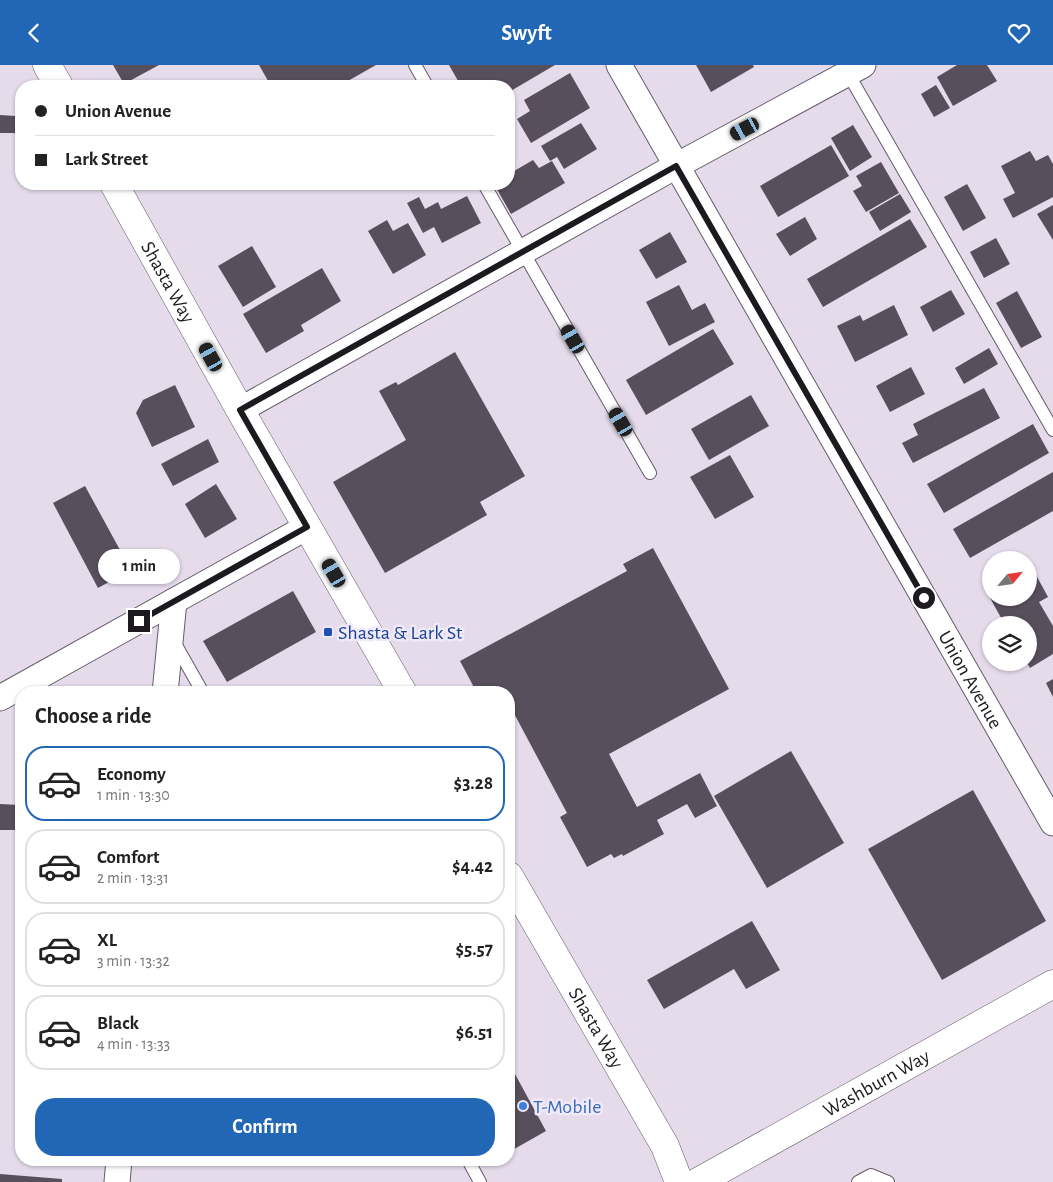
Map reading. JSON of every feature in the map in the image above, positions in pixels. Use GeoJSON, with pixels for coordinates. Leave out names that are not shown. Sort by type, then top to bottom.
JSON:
{"type":"FeatureCollection","features":[{"type":"Feature","properties":{"kind":"main road"},"geometry":{"type":"LineString","coordinates":[[47,65],[56,80]]}},
{"type":"Feature","properties":{"kind":"main road","name":"Shasta Way"},"geometry":{"type":"LineString","coordinates":[[117,190],[240,410],[399,686]]}},
{"type":"Feature","properties":{"kind":"main road","name":"Shasta Way"},"geometry":{"type":"LineString","coordinates":[[515,886],[665,1146],[679,1182]]}},
{"type":"Feature","properties":{"kind":"main road","name":"Washburn Way"},"geometry":{"type":"LineString","coordinates":[[698,1182],[1053,984]]}},
{"type":"Feature","properties":{"kind":"street","name":"Union Avenue"},"geometry":{"type":"LineString","coordinates":[[619,65],[1053,823]]}},
{"type":"Feature","properties":{"kind":"street"},"geometry":{"type":"LineString","coordinates":[[240,410],[851,68]]}},
{"type":"Feature","properties":{"kind":"street"},"geometry":{"type":"LineString","coordinates":[[22,686],[307,527]]}},
{"type":"Feature","properties":{"kind":"street"},"geometry":{"type":"LineString","coordinates":[[166,686],[174,601]]}},
{"type":"Feature","properties":{"kind":"street"},"geometry":{"type":"LineString","coordinates":[[0,698],[15,690]]}},
{"type":"Feature","properties":{"kind":"street"},"geometry":{"type":"LineString","coordinates":[[117,1182],[118,1166]]}},
{"type":"Feature","properties":{"kind":"lane"},"geometry":{"type":"LineString","coordinates":[[415,65],[424,80]]}},
{"type":"Feature","properties":{"kind":"lane"},"geometry":{"type":"LineString","coordinates":[[851,68],[1053,430]]}},
{"type":"Feature","properties":{"kind":"lane"},"geometry":{"type":"LineString","coordinates":[[487,190],[650,473]]}},
{"type":"Feature","properties":{"kind":"lane"},"geometry":{"type":"LineString","coordinates":[[171,635],[199,686]]}},
{"type":"Feature","properties":{"kind":"lane"},"geometry":{"type":"LineString","coordinates":[[471,1166],[480,1182]]}},
{"type":"Feature","properties":{"kind":"lane"},"geometry":{"type":"LineString","coordinates":[[858,1182],[871,1175],[888,1182]]}},
{"type":"Feature","properties":{"kind":"building"},"geometry":{"type":"Polygon","coordinates":[[[113,65],[159,65],[131,80],[122,80],[113,65]]]}},
{"type":"Feature","properties":{"kind":"building"},"geometry":{"type":"Polygon","coordinates":[[[259,65],[376,65],[350,80],[268,80],[259,65]]]}},
{"type":"Feature","properties":{"kind":"building"},"geometry":{"type":"Polygon","coordinates":[[[449,65],[555,65],[515,88],[515,80],[458,80],[449,65]]]}},
{"type":"Feature","properties":{"kind":"building"},"geometry":{"type":"Polygon","coordinates":[[[696,65],[753,65],[754,67],[711,92],[696,65]]]}},
{"type":"Feature","properties":{"kind":"building"},"geometry":{"type":"Polygon","coordinates":[[[957,65],[987,65],[997,81],[953,106],[937,77],[957,65]]]}},
{"type":"Feature","properties":{"kind":"building"},"geometry":{"type":"Polygon","coordinates":[[[570,73],[590,108],[531,143],[517,119],[530,111],[524,100],[570,73]]]}},
{"type":"Feature","properties":{"kind":"building"},"geometry":{"type":"Polygon","coordinates":[[[936,85],[950,108],[934,117],[921,94],[936,85]]]}},
{"type":"Feature","properties":{"kind":"building"},"geometry":{"type":"Polygon","coordinates":[[[0,115],[15,116],[15,133],[0,133],[0,115]]]}},
{"type":"Feature","properties":{"kind":"building"},"geometry":{"type":"Polygon","coordinates":[[[581,123],[597,149],[564,169],[557,157],[550,161],[541,146],[581,123]]]}},
{"type":"Feature","properties":{"kind":"building"},"geometry":{"type":"Polygon","coordinates":[[[853,125],[872,157],[850,171],[831,138],[853,125]]]}},
{"type":"Feature","properties":{"kind":"building"},"geometry":{"type":"Polygon","coordinates":[[[831,145],[849,176],[778,217],[760,186],[831,145]]]}},
{"type":"Feature","properties":{"kind":"building"},"geometry":{"type":"Polygon","coordinates":[[[1030,151],[1036,161],[1048,155],[1053,164],[1053,197],[1013,218],[1003,199],[1015,193],[1001,166],[1030,151]]]}},
{"type":"Feature","properties":{"kind":"building"},"geometry":{"type":"Polygon","coordinates":[[[533,160],[539,168],[552,161],[565,183],[511,214],[497,190],[515,190],[515,170],[533,160]]]}},
{"type":"Feature","properties":{"kind":"building"},"geometry":{"type":"Polygon","coordinates":[[[881,162],[899,193],[866,212],[853,191],[862,186],[856,176],[881,162]]]}},
{"type":"Feature","properties":{"kind":"building"},"geometry":{"type":"Polygon","coordinates":[[[967,184],[986,218],[963,231],[944,197],[967,184]]]}},
{"type":"Feature","properties":{"kind":"building"},"geometry":{"type":"Polygon","coordinates":[[[900,194],[911,212],[880,231],[869,212],[900,194]]]}},
{"type":"Feature","properties":{"kind":"building"},"geometry":{"type":"Polygon","coordinates":[[[467,196],[481,223],[442,243],[434,227],[423,233],[407,203],[419,197],[425,209],[438,202],[441,209],[467,196]]]}},
{"type":"Feature","properties":{"kind":"building"},"geometry":{"type":"Polygon","coordinates":[[[1053,205],[1053,240],[1037,214],[1053,205]]]}},
{"type":"Feature","properties":{"kind":"building"},"geometry":{"type":"Polygon","coordinates":[[[805,217],[817,239],[790,256],[776,234],[805,217]]]}},
{"type":"Feature","properties":{"kind":"building"},"geometry":{"type":"Polygon","coordinates":[[[910,219],[927,247],[823,307],[807,279],[910,219]]]}},
{"type":"Feature","properties":{"kind":"building"},"geometry":{"type":"Polygon","coordinates":[[[387,220],[393,231],[408,223],[426,255],[393,274],[368,231],[387,220]]]}},
{"type":"Feature","properties":{"kind":"building"},"geometry":{"type":"Polygon","coordinates":[[[670,232],[687,262],[656,279],[639,250],[670,232]]]}},
{"type":"Feature","properties":{"kind":"building"},"geometry":{"type":"Polygon","coordinates":[[[996,238],[1010,264],[984,278],[970,252],[996,238]]]}},
{"type":"Feature","properties":{"kind":"building"},"geometry":{"type":"Polygon","coordinates":[[[252,246],[276,287],[243,307],[218,266],[252,246]]]}},
{"type":"Feature","properties":{"kind":"building"},"geometry":{"type":"Polygon","coordinates":[[[322,268],[341,301],[301,325],[304,331],[266,353],[243,314],[322,268]]]}},
{"type":"Feature","properties":{"kind":"building"},"geometry":{"type":"Polygon","coordinates":[[[679,285],[692,310],[705,303],[715,322],[669,346],[646,302],[679,285]]]}},
{"type":"Feature","properties":{"kind":"building"},"geometry":{"type":"Polygon","coordinates":[[[951,290],[965,314],[933,332],[920,307],[951,290]]]}},
{"type":"Feature","properties":{"kind":"building"},"geometry":{"type":"Polygon","coordinates":[[[1017,291],[1042,337],[1021,348],[996,303],[1017,291]]]}},
{"type":"Feature","properties":{"kind":"building"},"geometry":{"type":"Polygon","coordinates":[[[894,305],[908,335],[855,362],[837,326],[860,315],[863,321],[894,305]]]}},
{"type":"Feature","properties":{"kind":"building"},"geometry":{"type":"Polygon","coordinates":[[[713,329],[734,364],[646,415],[626,380],[713,329]]]}},
{"type":"Feature","properties":{"kind":"building"},"geometry":{"type":"Polygon","coordinates":[[[989,348],[998,364],[964,384],[955,368],[989,348]]]}},
{"type":"Feature","properties":{"kind":"building"},"geometry":{"type":"Polygon","coordinates":[[[455,352],[525,476],[480,502],[487,515],[385,573],[333,482],[406,440],[379,391],[396,382],[398,385],[455,352]]]}},
{"type":"Feature","properties":{"kind":"building"},"geometry":{"type":"Polygon","coordinates":[[[911,367],[925,394],[890,412],[876,386],[911,367]]]}},
{"type":"Feature","properties":{"kind":"building"},"geometry":{"type":"Polygon","coordinates":[[[175,385],[195,427],[152,447],[136,413],[143,400],[175,385]]]}},
{"type":"Feature","properties":{"kind":"building"},"geometry":{"type":"Polygon","coordinates":[[[984,388],[1000,418],[913,463],[902,443],[918,435],[913,424],[984,388]]]}},
{"type":"Feature","properties":{"kind":"building"},"geometry":{"type":"Polygon","coordinates":[[[751,395],[769,426],[709,460],[691,429],[751,395]]]}},
{"type":"Feature","properties":{"kind":"building"},"geometry":{"type":"Polygon","coordinates":[[[1033,424],[1049,453],[944,513],[927,484],[1033,424]]]}},
{"type":"Feature","properties":{"kind":"building"},"geometry":{"type":"Polygon","coordinates":[[[208,439],[219,462],[173,486],[161,464],[208,439]]]}},
{"type":"Feature","properties":{"kind":"building"},"geometry":{"type":"Polygon","coordinates":[[[730,455],[754,497],[715,519],[690,477],[730,455]]]}},
{"type":"Feature","properties":{"kind":"building"},"geometry":{"type":"Polygon","coordinates":[[[1053,472],[1053,511],[970,558],[953,529],[1053,472]]]}},
{"type":"Feature","properties":{"kind":"building"},"geometry":{"type":"Polygon","coordinates":[[[216,484],[237,519],[205,538],[185,504],[216,484]]]}},
{"type":"Feature","properties":{"kind":"building"},"geometry":{"type":"Polygon","coordinates":[[[85,486],[131,570],[98,588],[53,503],[85,486]]]}},
{"type":"Feature","properties":{"kind":"building"},"geometry":{"type":"Polygon","coordinates":[[[653,548],[729,689],[609,754],[637,807],[700,773],[717,806],[695,818],[687,804],[657,820],[664,834],[623,856],[622,854],[614,858],[611,854],[587,867],[560,817],[567,813],[515,715],[515,686],[473,686],[460,661],[627,571],[623,564],[653,548]]]}},
{"type":"Feature","properties":{"kind":"building"},"geometry":{"type":"Polygon","coordinates":[[[1038,579],[1048,597],[1039,602],[1053,626],[1053,654],[1037,664],[1037,616],[1000,616],[994,606],[1038,606],[1038,579]]]}},
{"type":"Feature","properties":{"kind":"building"},"geometry":{"type":"Polygon","coordinates":[[[293,591],[316,632],[227,682],[203,641],[293,591]]]}},
{"type":"Feature","properties":{"kind":"building"},"geometry":{"type":"Polygon","coordinates":[[[1053,679],[1053,697],[1046,683],[1053,679]]]}},
{"type":"Feature","properties":{"kind":"building"},"geometry":{"type":"Polygon","coordinates":[[[791,751],[844,843],[767,888],[714,796],[791,751]]]}},
{"type":"Feature","properties":{"kind":"building"},"geometry":{"type":"Polygon","coordinates":[[[973,790],[1046,921],[942,980],[868,849],[973,790]]]}},
{"type":"Feature","properties":{"kind":"building"},"geometry":{"type":"Polygon","coordinates":[[[0,804],[15,805],[15,830],[0,830],[0,804]]]}},
{"type":"Feature","properties":{"kind":"building"},"geometry":{"type":"Polygon","coordinates":[[[752,921],[780,970],[746,989],[734,969],[664,1009],[647,980],[752,921]]]}},
{"type":"Feature","properties":{"kind":"building"},"geometry":{"type":"Polygon","coordinates":[[[515,1074],[546,1131],[515,1149],[515,1074]]]}},
{"type":"Feature","properties":{"kind":"building"},"geometry":{"type":"Polygon","coordinates":[[[0,1174],[62,1179],[62,1182],[0,1182],[0,1174]]]}},
{"type":"Feature","properties":{"kind":"place","name":"Shasta & Lark St"},"geometry":{"type":"Point","coordinates":[328,632]}},
{"type":"Feature","properties":{"kind":"place","name":"T-Mobile"},"geometry":{"type":"Point","coordinates":[523,1106]}},
{"type":"Feature","properties":{"kind":"route"},"geometry":{"type":"LineString","coordinates":[[139,621],[307,527],[240,410],[676,166],[924,598]]}}]}
